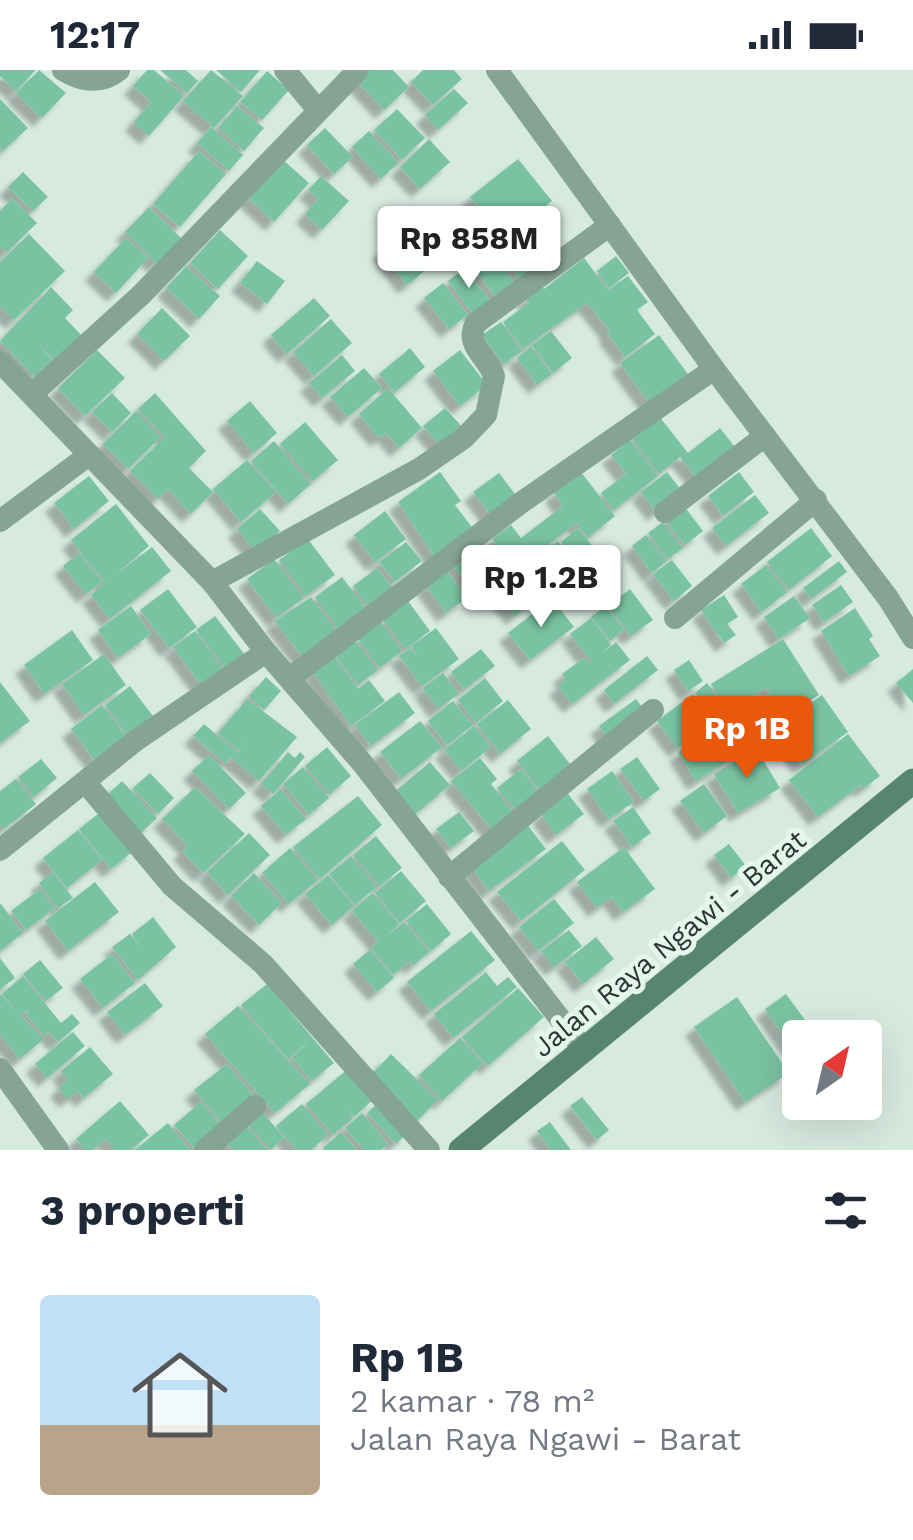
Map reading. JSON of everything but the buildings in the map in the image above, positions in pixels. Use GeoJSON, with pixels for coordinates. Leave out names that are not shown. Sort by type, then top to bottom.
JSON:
{"type":"FeatureCollection","features":[{"type":"Feature","properties":{"kind":"main road","name":"Jalan Raya Ngawi - Barat"},"geometry":{"type":"LineString","coordinates":[[461,1150],[913,781]]}},
{"type":"Feature","properties":{"kind":"street"},"geometry":{"type":"LineString","coordinates":[[62,70],[90,81],[112,76],[119,70]]}},
{"type":"Feature","properties":{"kind":"street"},"geometry":{"type":"LineString","coordinates":[[285,70],[318,109]]}},
{"type":"Feature","properties":{"kind":"street"},"geometry":{"type":"LineString","coordinates":[[32,394],[142,295],[358,70]]}},
{"type":"Feature","properties":{"kind":"street"},"geometry":{"type":"LineString","coordinates":[[497,70],[714,370],[888,598],[913,638]]}},
{"type":"Feature","properties":{"kind":"street"},"geometry":{"type":"LineString","coordinates":[[212,582],[419,469],[476,427],[486,415],[494,376],[473,344],[476,323],[610,225]]}},
{"type":"Feature","properties":{"kind":"street"},"geometry":{"type":"LineString","coordinates":[[0,362],[212,582],[266,652],[363,764],[585,1051]]}},
{"type":"Feature","properties":{"kind":"street"},"geometry":{"type":"LineString","coordinates":[[290,678],[522,502],[714,370]]}},
{"type":"Feature","properties":{"kind":"street"},"geometry":{"type":"LineString","coordinates":[[665,512],[765,436]]}},
{"type":"Feature","properties":{"kind":"street"},"geometry":{"type":"LineString","coordinates":[[0,521],[89,456]]}},
{"type":"Feature","properties":{"kind":"street"},"geometry":{"type":"LineString","coordinates":[[675,618],[816,500]]}},
{"type":"Feature","properties":{"kind":"street"},"geometry":{"type":"LineString","coordinates":[[1,846],[135,741],[266,652]]}},
{"type":"Feature","properties":{"kind":"street"},"geometry":{"type":"LineString","coordinates":[[448,877],[653,710]]}},
{"type":"Feature","properties":{"kind":"street"},"geometry":{"type":"LineString","coordinates":[[85,782],[172,886],[263,964],[428,1150]]}},
{"type":"Feature","properties":{"kind":"street"},"geometry":{"type":"LineString","coordinates":[[0,1069],[58,1150]]}},
{"type":"Feature","properties":{"kind":"street"},"geometry":{"type":"LineString","coordinates":[[205,1150],[256,1106]]}}]}
